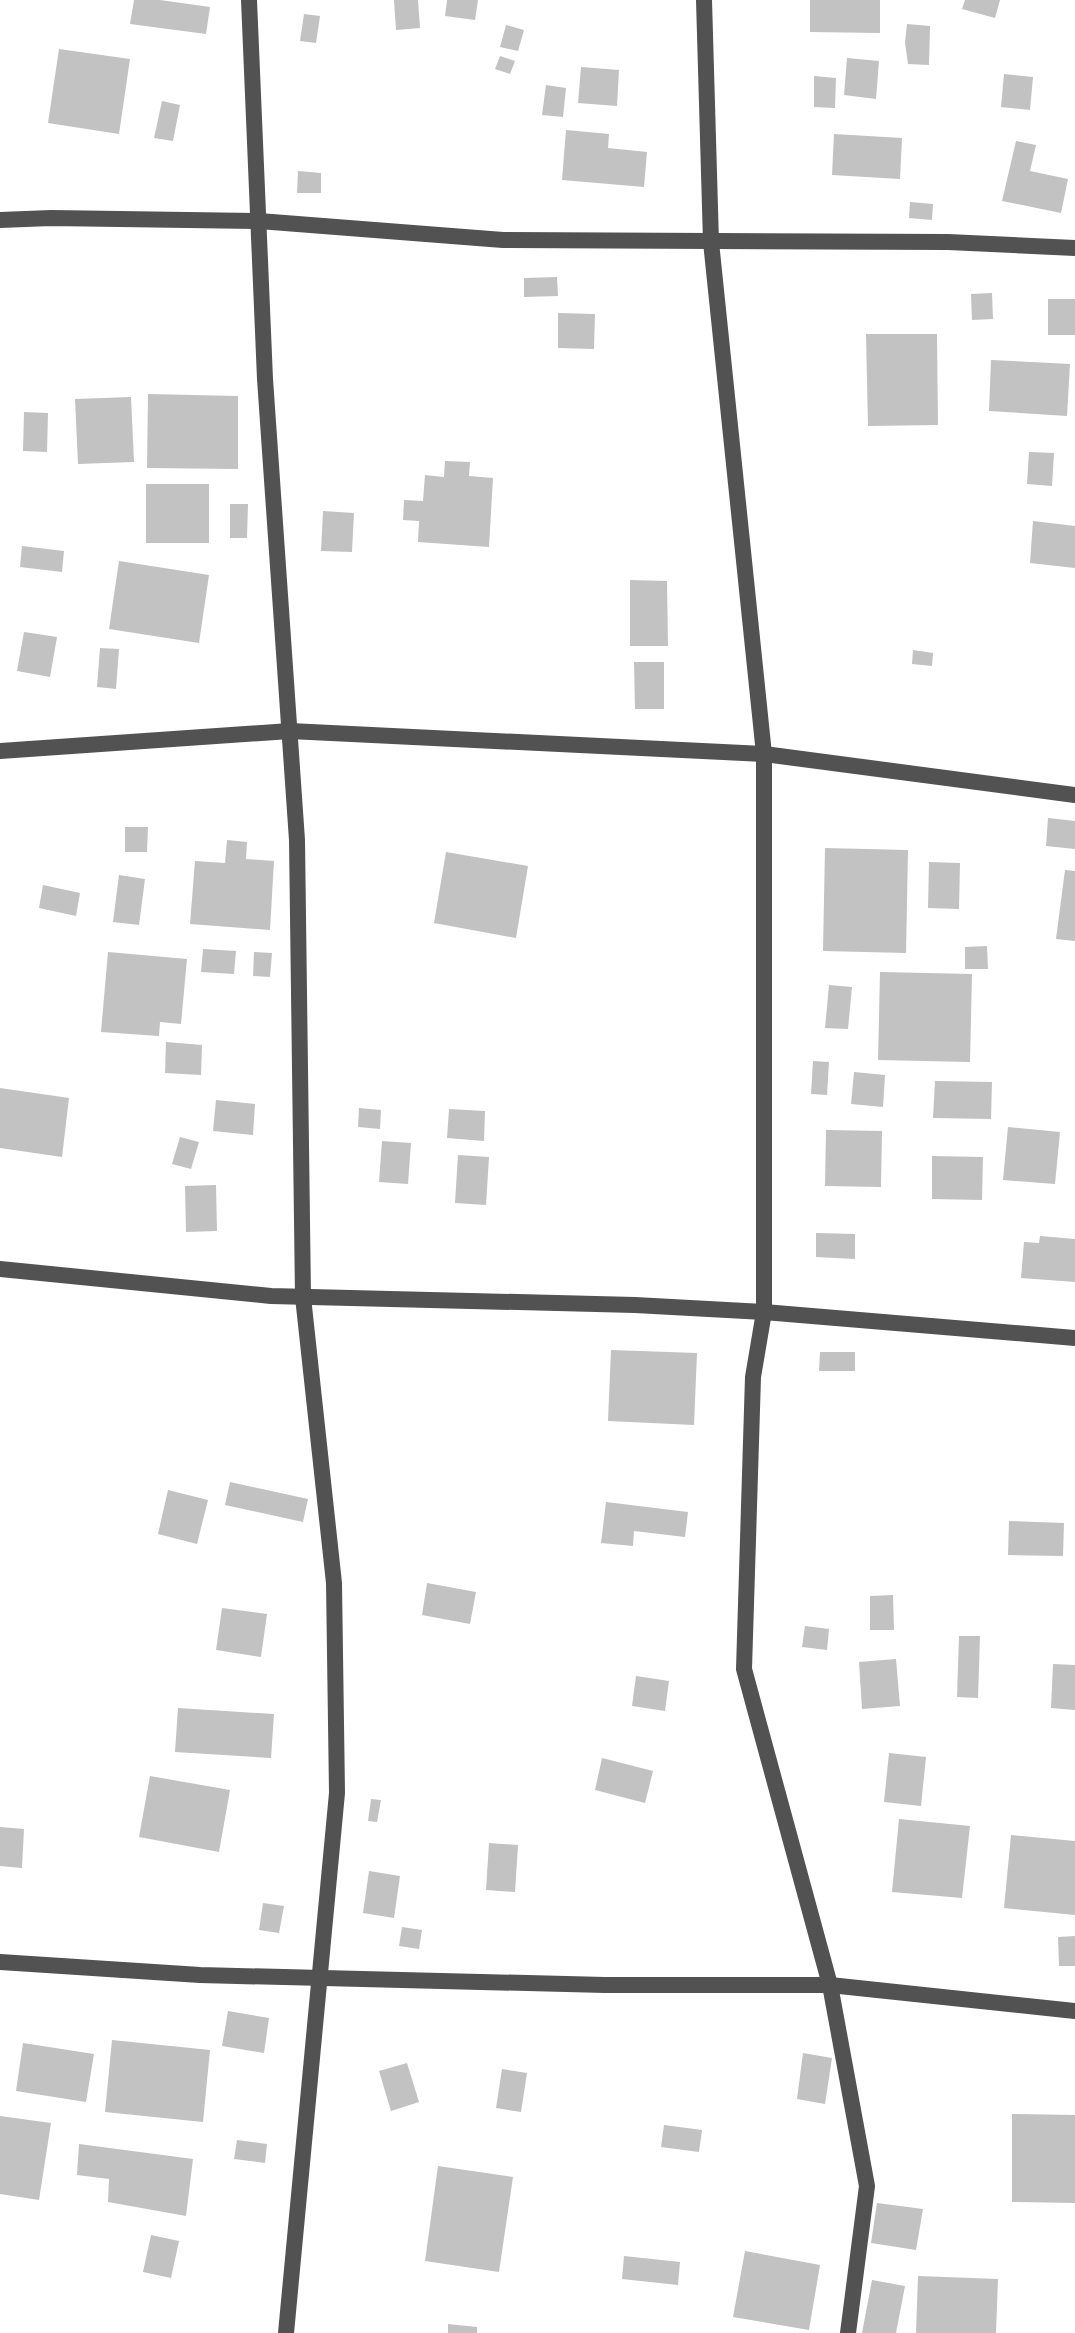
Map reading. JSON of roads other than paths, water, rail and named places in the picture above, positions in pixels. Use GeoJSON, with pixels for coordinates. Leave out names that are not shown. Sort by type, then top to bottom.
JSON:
{"type":"FeatureCollection","features":[{"type":"Feature","properties":{"kind":"street"},"geometry":{"type":"LineString","coordinates":[[249,0],[265,379],[297,840],[303,1297],[334,1583],[337,1793],[286,2333]]}},
{"type":"Feature","properties":{"kind":"street"},"geometry":{"type":"LineString","coordinates":[[704,0],[711,242],[764,754],[764,1312],[753,1377],[744,1669],[830,1985],[867,2186],[848,2333]]}},
{"type":"Feature","properties":{"kind":"street"},"geometry":{"type":"LineString","coordinates":[[0,220],[259,221],[503,240],[948,242],[1075,248]]}},
{"type":"Feature","properties":{"kind":"street"},"geometry":{"type":"LineString","coordinates":[[0,751],[290,731],[764,754],[1075,795]]}},
{"type":"Feature","properties":{"kind":"street"},"geometry":{"type":"LineString","coordinates":[[0,1269],[256,1295],[635,1305],[764,1312],[1075,1338]]}},
{"type":"Feature","properties":{"kind":"street"},"geometry":{"type":"LineString","coordinates":[[0,1962],[200,1975],[605,1985],[830,1985],[1075,2011]]}}]}
